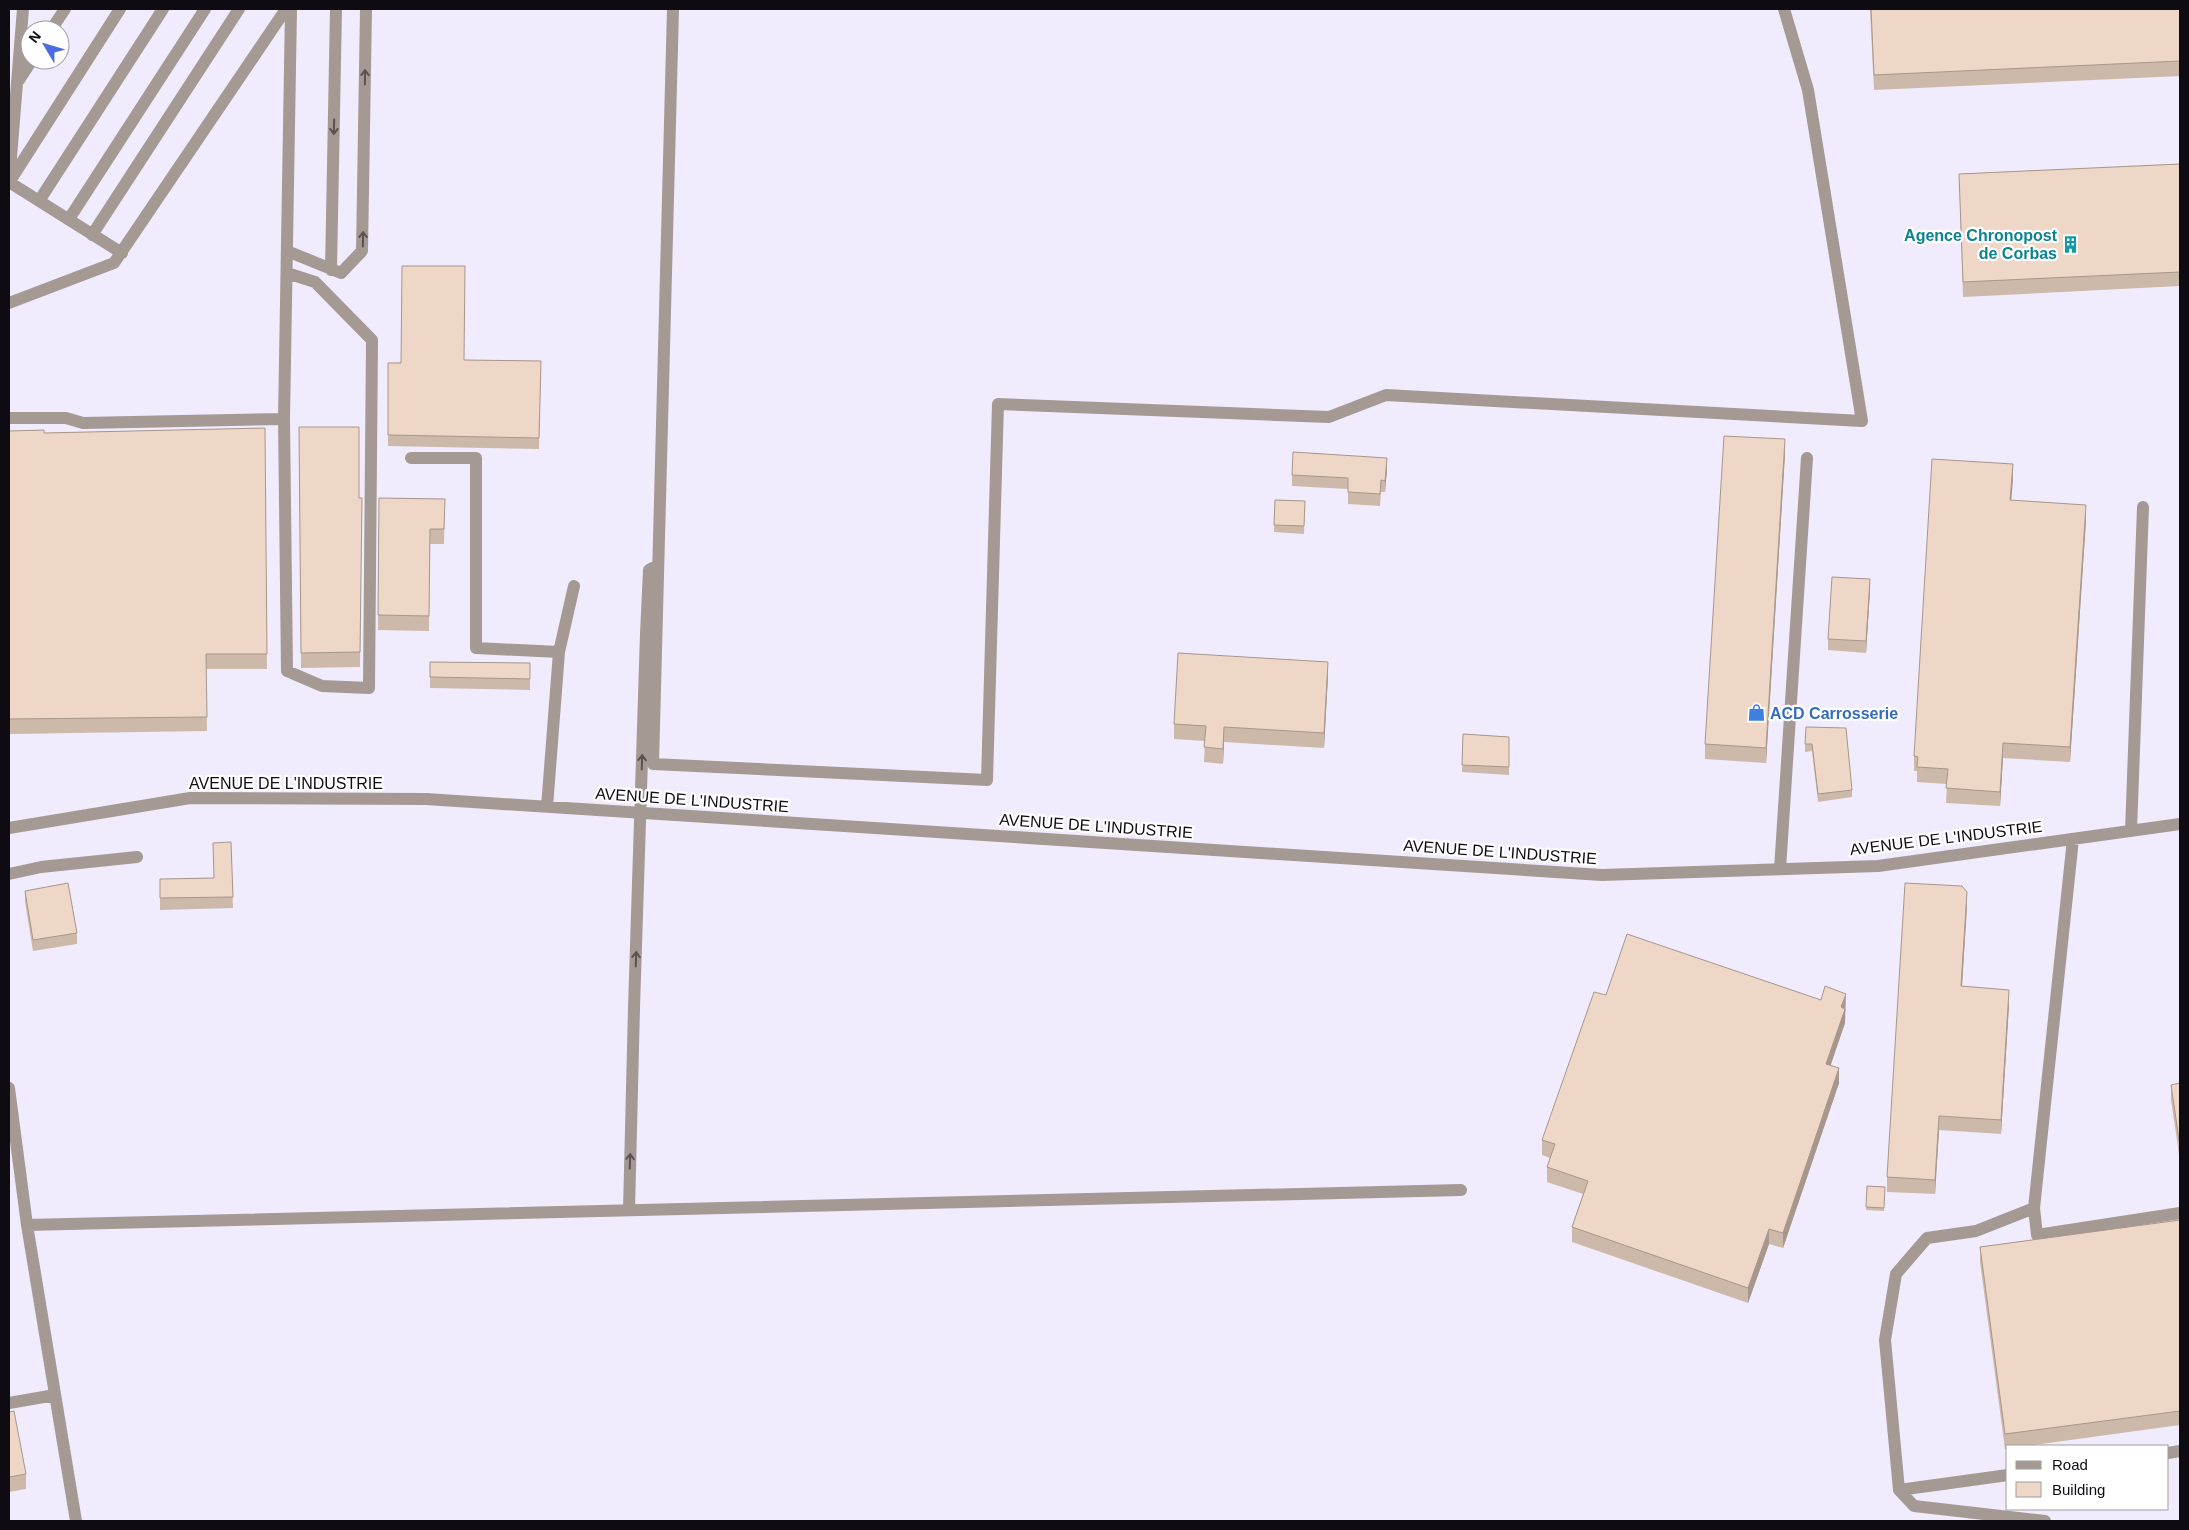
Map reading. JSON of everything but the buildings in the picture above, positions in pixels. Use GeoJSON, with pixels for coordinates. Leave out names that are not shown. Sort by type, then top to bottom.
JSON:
{"type":"FeatureCollection","features":[{"type":"Feature","properties":{"kind":"street"},"geometry":{"type":"LineString","coordinates":[[9,182],[23,9]]}},
{"type":"Feature","properties":{"kind":"street"},"geometry":{"type":"LineString","coordinates":[[58,20],[65,9]]}},
{"type":"Feature","properties":{"kind":"street"},"geometry":{"type":"LineString","coordinates":[[9,182],[120,9]]}},
{"type":"Feature","properties":{"kind":"street"},"geometry":{"type":"LineString","coordinates":[[39,201],[163,9]]}},
{"type":"Feature","properties":{"kind":"street"},"geometry":{"type":"LineString","coordinates":[[69,219],[205,9]]}},
{"type":"Feature","properties":{"kind":"street"},"geometry":{"type":"LineString","coordinates":[[92,235],[239,9]]}},
{"type":"Feature","properties":{"kind":"street"},"geometry":{"type":"LineString","coordinates":[[9,303],[114,263],[286,9]]}},
{"type":"Feature","properties":{"kind":"street"},"geometry":{"type":"LineString","coordinates":[[287,273],[315,282],[372,340],[369,688],[322,686],[287,671],[284,419],[291,9]]}},
{"type":"Feature","properties":{"kind":"street"},"geometry":{"type":"LineString","coordinates":[[332,270],[336,9]]}},
{"type":"Feature","properties":{"kind":"street"},"geometry":{"type":"LineString","coordinates":[[287,251],[341,273],[362,251],[366,9]]}},
{"type":"Feature","properties":{"kind":"street"},"geometry":{"type":"LineString","coordinates":[[673,9],[653,764],[987,780],[998,404],[1329,416],[1386,395],[1862,420],[1808,90],[1784,9]]}},
{"type":"Feature","properties":{"kind":"street"},"geometry":{"type":"LineString","coordinates":[[17,82],[25,70]]}},
{"type":"Feature","properties":{"kind":"street"},"geometry":{"type":"LineString","coordinates":[[9,182],[122,253]]}},
{"type":"Feature","properties":{"kind":"street"},"geometry":{"type":"LineString","coordinates":[[9,418],[66,418],[83,423],[284,419]]}},
{"type":"Feature","properties":{"kind":"street"},"geometry":{"type":"LineString","coordinates":[[411,458],[476,458],[476,648],[559,652]]}},
{"type":"Feature","properties":{"kind":"street"},"geometry":{"type":"LineString","coordinates":[[1780,869],[1807,458]]}},
{"type":"Feature","properties":{"kind":"street"},"geometry":{"type":"LineString","coordinates":[[2131,831],[2143,507]]}},
{"type":"Feature","properties":{"kind":"street"},"geometry":{"type":"LineString","coordinates":[[629,1210],[646,634],[649,570],[658,565]]}},
{"type":"Feature","properties":{"kind":"street"},"geometry":{"type":"LineString","coordinates":[[547,807],[559,652],[574,586]]}},
{"type":"Feature","properties":{"kind":"street","name":"AVENUE DE L'INDUSTRIE"},"geometry":{"type":"LineString","coordinates":[[9,828],[190,798],[426,800],[1602,875],[1878,866],[2180,824]]}},
{"type":"Feature","properties":{"kind":"street"},"geometry":{"type":"LineString","coordinates":[[2073,839],[2034,1208],[2037,1235],[2180,1212]]}},
{"type":"Feature","properties":{"kind":"street"},"geometry":{"type":"LineString","coordinates":[[9,874],[41,867],[137,857]]}},
{"type":"Feature","properties":{"kind":"street"},"geometry":{"type":"LineString","coordinates":[[9,1088],[27,1225],[76,1521]]}},
{"type":"Feature","properties":{"kind":"street"},"geometry":{"type":"LineString","coordinates":[[27,1225],[1461,1190]]}},
{"type":"Feature","properties":{"kind":"street"},"geometry":{"type":"LineString","coordinates":[[2034,1208],[1976,1232],[1927,1238],[1896,1274],[1885,1340],[1898,1490],[1914,1506],[2045,1521]]}},
{"type":"Feature","properties":{"kind":"street"},"geometry":{"type":"LineString","coordinates":[[9,1403],[55,1395]]}},
{"type":"Feature","properties":{"kind":"street"},"geometry":{"type":"LineString","coordinates":[[1898,1490],[2006,1475]]}},
{"type":"Feature","properties":{"kind":"shaded area"},"geometry":{"type":"Polygon","coordinates":[[[9,9],[2180,9],[2180,1521],[9,1521],[9,9]]]}},
{"type":"Feature","properties":{"kind":"place","name":"Agence Chronopost de Corbas"},"geometry":{"type":"Point","coordinates":[2071,244]}},
{"type":"Feature","properties":{"kind":"place","name":"ACD Carrosserie"},"geometry":{"type":"Point","coordinates":[1756,713]}}]}
